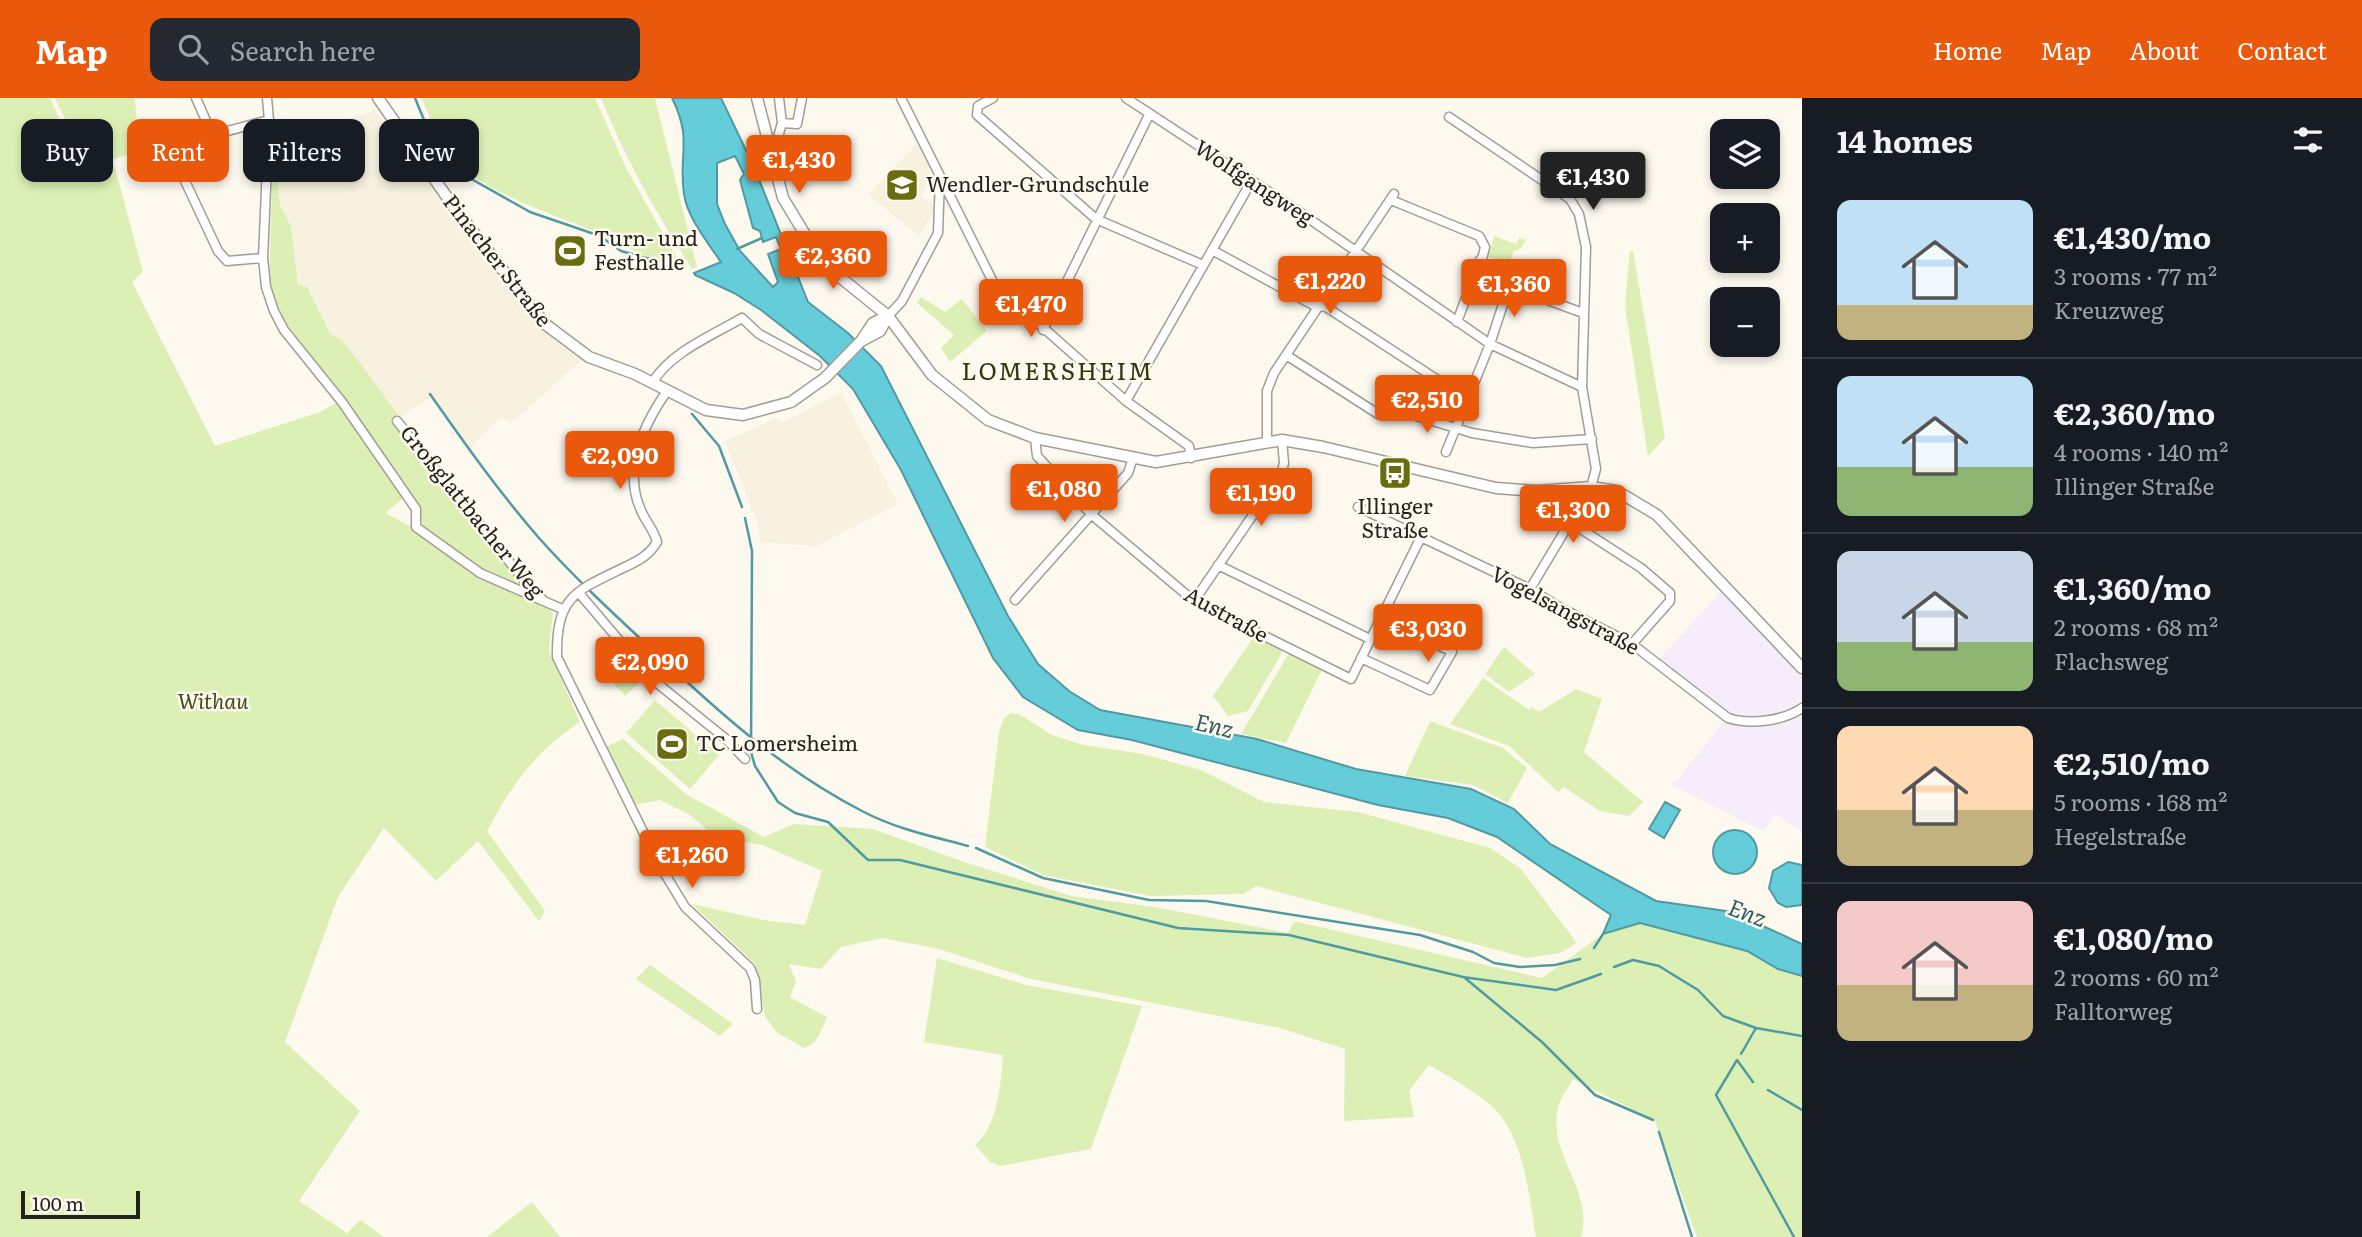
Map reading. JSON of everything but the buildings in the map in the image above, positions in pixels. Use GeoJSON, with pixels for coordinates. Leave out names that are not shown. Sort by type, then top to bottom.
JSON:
{"type":"FeatureCollection","features":[{"type":"Feature","properties":{"kind":"street"},"geometry":{"type":"LineString","coordinates":[[196,98],[205,119]]}},
{"type":"Feature","properties":{"kind":"street"},"geometry":{"type":"LineString","coordinates":[[267,98],[269,119]]}},
{"type":"Feature","properties":{"kind":"street","name":"Pinacher Straße"},"geometry":{"type":"LineString","coordinates":[[378,98],[456,211],[545,324],[589,357],[652,383],[706,410],[743,415],[791,402],[825,379],[869,332],[873,323],[888,316]]}},
{"type":"Feature","properties":{"kind":"street"},"geometry":{"type":"LineString","coordinates":[[757,98],[783,198],[807,239],[841,278],[888,316],[932,375],[988,420],[1035,438],[1156,462],[1282,440],[1323,446],[1496,488],[1537,491],[1591,487],[1630,496],[1657,515],[1802,668]]}},
{"type":"Feature","properties":{"kind":"street"},"geometry":{"type":"LineString","coordinates":[[772,158],[782,123],[779,98]]}},
{"type":"Feature","properties":{"kind":"street"},"geometry":{"type":"LineString","coordinates":[[782,123],[797,124],[802,98]]}},
{"type":"Feature","properties":{"kind":"street"},"geometry":{"type":"LineString","coordinates":[[901,98],[993,284],[1126,401],[1189,446],[1191,458]]}},
{"type":"Feature","properties":{"kind":"street"},"geometry":{"type":"LineString","coordinates":[[993,98],[978,106],[977,115],[1096,219],[1203,265]]}},
{"type":"Feature","properties":{"kind":"street","name":"Wolfgangweg"},"geometry":{"type":"LineString","coordinates":[[1126,98],[1490,344],[1583,387]]}},
{"type":"Feature","properties":{"kind":"street"},"geometry":{"type":"LineString","coordinates":[[1043,330],[1149,115]]}},
{"type":"Feature","properties":{"kind":"street"},"geometry":{"type":"LineString","coordinates":[[1449,117],[1570,200],[1579,214],[1586,247],[1583,387],[1596,469],[1591,487],[1530,589]]}},
{"type":"Feature","properties":{"kind":"street"},"geometry":{"type":"LineString","coordinates":[[888,316],[904,296],[937,233],[940,176]]}},
{"type":"Feature","properties":{"kind":"street"},"geometry":{"type":"LineString","coordinates":[[1126,401],[1251,181]]}},
{"type":"Feature","properties":{"kind":"street"},"geometry":{"type":"LineString","coordinates":[[185,182],[218,251],[227,261],[262,258]]}},
{"type":"Feature","properties":{"kind":"street"},"geometry":{"type":"LineString","coordinates":[[266,182],[262,258],[266,287],[284,330],[371,443],[416,509],[416,527],[480,573],[562,609]]}},
{"type":"Feature","properties":{"kind":"street"},"geometry":{"type":"LineString","coordinates":[[1267,441],[1267,391],[1286,355],[1393,197],[1479,236],[1485,247],[1457,322]]}},
{"type":"Feature","properties":{"kind":"street"},"geometry":{"type":"LineString","coordinates":[[1212,250],[1319,306],[1326,307],[1467,399]]}},
{"type":"Feature","properties":{"kind":"street"},"geometry":{"type":"LineString","coordinates":[[1446,452],[1490,344],[1512,276],[1480,260]]}},
{"type":"Feature","properties":{"kind":"street"},"geometry":{"type":"LineString","coordinates":[[1509,286],[1583,313]]}},
{"type":"Feature","properties":{"kind":"street"},"geometry":{"type":"LineString","coordinates":[[652,383],[661,369],[675,358],[742,318],[759,334],[817,365]]}},
{"type":"Feature","properties":{"kind":"street"},"geometry":{"type":"LineString","coordinates":[[1286,355],[1378,414],[1403,412],[1455,429],[1533,443],[1592,439]]}},
{"type":"Feature","properties":{"kind":"street","name":"Großglattbacher Weg"},"geometry":{"type":"LineString","coordinates":[[667,391],[644,431],[634,467],[635,495],[657,542],[643,558],[593,583],[562,609],[556,628],[557,657],[659,864],[685,907],[750,968],[755,980],[757,1009]]}},
{"type":"Feature","properties":{"kind":"street","name":"Großglattbacher Weg"},"geometry":{"type":"LineString","coordinates":[[397,421],[527,584],[547,604]]}},
{"type":"Feature","properties":{"kind":"street","name":"Austraße"},"geometry":{"type":"LineString","coordinates":[[1035,438],[1037,456],[1092,515],[1194,601],[1352,679],[1362,658]]}},
{"type":"Feature","properties":{"kind":"street"},"geometry":{"type":"LineString","coordinates":[[1194,601],[1280,474],[1284,463],[1282,440]]}},
{"type":"Feature","properties":{"kind":"street"},"geometry":{"type":"LineString","coordinates":[[1015,600],[1128,473],[1133,458]]}},
{"type":"Feature","properties":{"kind":"street","name":"Vogelsangstraße"},"geometry":{"type":"LineString","coordinates":[[1358,507],[1420,539],[1530,589],[1557,606],[1632,644],[1728,719],[1738,722],[1788,718],[1802,708]]}},
{"type":"Feature","properties":{"kind":"street"},"geometry":{"type":"LineString","coordinates":[[1570,522],[1632,562],[1670,593],[1670,601],[1632,644]]}},
{"type":"Feature","properties":{"kind":"street"},"geometry":{"type":"LineString","coordinates":[[1382,616],[1452,652],[1430,690],[1362,658],[1370,639],[1420,539]]}},
{"type":"Feature","properties":{"kind":"street"},"geometry":{"type":"LineString","coordinates":[[1218,565],[1370,639]]}},
{"type":"Feature","properties":{"kind":"street","name":"Großglattbacher Weg"},"geometry":{"type":"LineString","coordinates":[[581,591],[587,604],[652,679],[726,739],[745,760]]}},
{"type":"Feature","properties":{"kind":"shaded area"},"geometry":{"type":"Polygon","coordinates":[[[375,110],[382,119],[379,119],[379,182],[429,182],[514,294],[554,340],[582,360],[510,424],[502,416],[469,450],[432,397],[398,418],[364,368],[331,335],[307,287],[298,286],[291,226],[280,206],[278,182],[365,182],[365,119],[350,119],[375,110]]]}},
{"type":"Feature","properties":{"kind":"shaded area","name":"Wendler-Grundschule"},"geometry":{"type":"Polygon","coordinates":[[[917,144],[933,175],[921,196],[937,207],[919,236],[868,195],[917,144]]]}},
{"type":"Feature","properties":{"kind":"shaded area"},"geometry":{"type":"Polygon","coordinates":[[[841,392],[898,504],[817,546],[760,542],[758,524],[725,441],[778,417],[781,423],[841,392]]]}},
{"type":"Feature","properties":{"kind":"shaded area"},"geometry":{"type":"Polygon","coordinates":[[[1721,591],[1802,676],[1802,831],[1775,814],[1763,831],[1670,784],[1678,779],[1724,721],[1654,665],[1721,591]]]}},
{"type":"Feature","properties":{"kind":"green space","name":"Withau"},"geometry":{"type":"Polygon","coordinates":[[[0,98],[50,98],[60,119],[21,119],[21,182],[113,182],[114,164],[143,272],[132,282],[215,446],[320,412],[337,402],[404,498],[385,513],[419,531],[422,512],[339,392],[283,319],[269,284],[272,182],[278,182],[280,206],[291,226],[298,285],[307,287],[331,335],[341,339],[364,368],[515,575],[553,613],[549,651],[580,722],[537,757],[506,798],[487,831],[545,911],[539,921],[478,841],[436,881],[384,828],[338,897],[285,1042],[360,1111],[299,1201],[347,1233],[360,1220],[384,1237],[0,1237],[0,98]]]}},
{"type":"Feature","properties":{"kind":"green space"},"geometry":{"type":"Polygon","coordinates":[[[55,98],[135,98],[137,119],[127,119],[127,155],[113,159],[113,119],[65,119],[55,98]]]}},
{"type":"Feature","properties":{"kind":"green space"},"geometry":{"type":"Polygon","coordinates":[[[422,98],[595,98],[626,168],[681,265],[652,259],[486,184],[479,180],[479,119],[431,119],[422,98]]]}},
{"type":"Feature","properties":{"kind":"green space"},"geometry":{"type":"Polygon","coordinates":[[[601,98],[655,98],[697,267],[692,269],[654,207],[620,142],[601,98]]]}},
{"type":"Feature","properties":{"kind":"green space"},"geometry":{"type":"Polygon","coordinates":[[[1494,236],[1516,244],[1519,238],[1526,240],[1521,248],[1514,251],[1509,263],[1488,257],[1494,236]]]}},
{"type":"Feature","properties":{"kind":"green space"},"geometry":{"type":"Polygon","coordinates":[[[1630,251],[1633,251],[1665,438],[1648,456],[1625,306],[1630,251]]]}},
{"type":"Feature","properties":{"kind":"green space"},"geometry":{"type":"Polygon","coordinates":[[[921,297],[945,312],[962,299],[987,331],[950,362],[941,348],[954,335],[917,303],[921,297]]]}},
{"type":"Feature","properties":{"kind":"green space"},"geometry":{"type":"Polygon","coordinates":[[[1255,635],[1280,648],[1282,653],[1248,711],[1228,716],[1213,696],[1255,635]]]}},
{"type":"Feature","properties":{"kind":"green space"},"geometry":{"type":"Polygon","coordinates":[[[1504,647],[1535,674],[1509,692],[1485,674],[1504,647]]]}},
{"type":"Feature","properties":{"kind":"green space"},"geometry":{"type":"Polygon","coordinates":[[[614,650],[641,681],[625,696],[597,665],[614,650]]]}},
{"type":"Feature","properties":{"kind":"green space"},"geometry":{"type":"Polygon","coordinates":[[[1289,653],[1323,668],[1286,743],[1241,734],[1289,653]]]}},
{"type":"Feature","properties":{"kind":"green space"},"geometry":{"type":"Polygon","coordinates":[[[1483,678],[1529,710],[1531,707],[1539,712],[1576,689],[1602,699],[1584,752],[1643,802],[1629,816],[1600,811],[1564,787],[1558,792],[1509,746],[1450,724],[1483,678]]]}},
{"type":"Feature","properties":{"kind":"green space","name":"TC Lomersheim"},"geometry":{"type":"Polygon","coordinates":[[[655,700],[719,755],[690,789],[626,733],[655,700]]]}},
{"type":"Feature","properties":{"kind":"green space"},"geometry":{"type":"Polygon","coordinates":[[[1011,713],[1019,714],[1052,735],[1084,745],[1143,754],[1201,770],[1264,802],[1358,812],[1490,848],[1520,868],[1577,943],[1560,953],[1527,958],[1256,886],[1243,894],[1150,896],[1043,875],[985,847],[999,732],[1004,718],[1011,713]]]}},
{"type":"Feature","properties":{"kind":"green space"},"geometry":{"type":"Polygon","coordinates":[[[1430,721],[1503,748],[1527,768],[1508,803],[1473,785],[1405,776],[1430,721]]]}},
{"type":"Feature","properties":{"kind":"green space"},"geometry":{"type":"Polygon","coordinates":[[[623,739],[686,794],[764,837],[794,824],[873,829],[967,863],[1072,896],[1155,907],[1288,933],[1294,921],[1542,978],[1603,934],[1640,923],[1747,951],[1778,969],[1802,976],[1802,1237],[1697,1237],[1655,1121],[1573,1079],[1560,1101],[1556,1121],[1558,1138],[1581,1203],[1581,1237],[1536,1237],[1522,1161],[1503,1119],[1479,1096],[1429,1065],[1409,1091],[1414,1117],[1344,1121],[1345,1049],[1280,1028],[1031,979],[939,949],[882,938],[841,947],[821,969],[789,964],[796,981],[790,997],[827,1017],[816,1040],[804,1048],[776,1032],[765,1016],[755,964],[692,904],[763,920],[805,925],[822,871],[762,845],[715,836],[690,815],[660,800],[634,805],[605,747],[623,739]]]}},
{"type":"Feature","properties":{"kind":"green space"},"geometry":{"type":"Polygon","coordinates":[[[937,958],[1026,985],[1142,1006],[1091,1149],[1000,1166],[990,1162],[975,1145],[989,1127],[993,1115],[1003,1055],[924,1042],[937,958]]]}},
{"type":"Feature","properties":{"kind":"green space"},"geometry":{"type":"Polygon","coordinates":[[[650,965],[733,1024],[720,1036],[636,979],[650,965]]]}},
{"type":"Feature","properties":{"kind":"green space"},"geometry":{"type":"Polygon","coordinates":[[[532,1202],[560,1237],[487,1237],[532,1202]]]}},
{"type":"Feature","properties":{"kind":"water"},"geometry":{"type":"Polygon","coordinates":[[[672,98],[721,98],[754,167],[808,302],[848,333],[881,366],[1008,616],[1038,664],[1069,691],[1100,710],[1257,739],[1356,769],[1471,789],[1514,809],[1550,844],[1656,901],[1733,912],[1802,944],[1802,976],[1778,969],[1747,951],[1640,923],[1603,934],[1611,915],[1497,837],[1448,818],[1378,805],[1132,740],[1078,730],[1023,697],[993,658],[901,470],[853,389],[820,356],[761,310],[734,293],[695,275],[694,273],[721,262],[699,230],[686,203],[683,136],[672,98]],[[735,156],[717,163],[717,204],[740,251],[773,287],[778,282],[768,254],[781,249],[776,237],[763,242],[760,231],[753,228],[740,180],[744,174],[735,156]]]}},
{"type":"Feature","properties":{"kind":"water"},"geometry":{"type":"Polygon","coordinates":[[[1665,802],[1680,810],[1664,838],[1649,829],[1665,802]]]}},
{"type":"Feature","properties":{"kind":"water"},"geometry":{"type":"Polygon","coordinates":[[[1735,830],[1744,831],[1751,836],[1756,843],[1756,861],[1751,868],[1744,873],[1735,874],[1726,873],[1719,868],[1714,861],[1713,852],[1714,843],[1719,836],[1726,831],[1735,830]]]}},
{"type":"Feature","properties":{"kind":"water"},"geometry":{"type":"Polygon","coordinates":[[[1788,862],[1802,865],[1802,905],[1786,907],[1778,903],[1769,888],[1773,871],[1788,862]]]}},
{"type":"Feature","properties":{"kind":"waterway"},"geometry":{"type":"LineString","coordinates":[[415,98],[431,137],[459,172],[530,212],[600,236],[621,251],[675,266]]}},
{"type":"Feature","properties":{"kind":"waterway"},"geometry":{"type":"LineString","coordinates":[[737,249],[762,238]]}},
{"type":"Feature","properties":{"kind":"waterway"},"geometry":{"type":"LineString","coordinates":[[430,394],[496,485],[555,555],[621,621],[739,728],[810,781],[862,811],[901,827],[968,846]]}},
{"type":"Feature","properties":{"kind":"waterway"},"geometry":{"type":"LineString","coordinates":[[692,414],[719,446],[742,507]]}},
{"type":"Feature","properties":{"kind":"waterway"},"geometry":{"type":"LineString","coordinates":[[745,518],[752,551],[751,752],[755,766],[778,802],[795,813],[828,822],[868,860],[900,860],[1178,928],[1289,935],[1463,977],[1556,990],[1601,974]]}},
{"type":"Feature","properties":{"kind":"waterway"},"geometry":{"type":"LineString","coordinates":[[976,848],[1043,878],[1149,900],[1206,901],[1420,935],[1473,952],[1494,963],[1520,967],[1555,965],[1580,959]]}},
{"type":"Feature","properties":{"kind":"waterway"},"geometry":{"type":"LineString","coordinates":[[1594,948],[1603,934]]}},
{"type":"Feature","properties":{"kind":"waterway"},"geometry":{"type":"LineString","coordinates":[[1614,967],[1633,960],[1659,966],[1698,990],[1723,1016],[1756,1028],[1802,1036]]}},
{"type":"Feature","properties":{"kind":"waterway"},"geometry":{"type":"LineString","coordinates":[[1465,978],[1542,1042],[1595,1095],[1653,1120]]}},
{"type":"Feature","properties":{"kind":"waterway"},"geometry":{"type":"LineString","coordinates":[[1741,1054],[1756,1028]]}},
{"type":"Feature","properties":{"kind":"waterway"},"geometry":{"type":"LineString","coordinates":[[1753,1082],[1737,1060],[1716,1095],[1794,1237]]}},
{"type":"Feature","properties":{"kind":"waterway"},"geometry":{"type":"LineString","coordinates":[[1768,1090],[1802,1110]]}},
{"type":"Feature","properties":{"kind":"waterway"},"geometry":{"type":"LineString","coordinates":[[1659,1132],[1692,1237]]}},
{"type":"Feature","properties":{"kind":"place","name":"Wendler-Grundschule"},"geometry":{"type":"Point","coordinates":[902,185]}},
{"type":"Feature","properties":{"kind":"place","name":"Turn- und Festhalle"},"geometry":{"type":"Point","coordinates":[570,251]}},
{"type":"Feature","properties":{"kind":"place","name":"Illinger Straße"},"geometry":{"type":"Point","coordinates":[1395,473]}},
{"type":"Feature","properties":{"kind":"place","name":"TC Lomersheim"},"geometry":{"type":"Point","coordinates":[672,744]}},
{"type":"Feature","properties":{"kind":"district","name":"LOMERSHEIM"},"geometry":{"type":"Point","coordinates":[1058,372]}},
{"type":"Feature","properties":{"kind":"water label","name":"Enz"},"geometry":{"type":"Point","coordinates":[1214,726]}},
{"type":"Feature","properties":{"kind":"water label","name":"Enz"},"geometry":{"type":"Point","coordinates":[1747,913]}}]}
